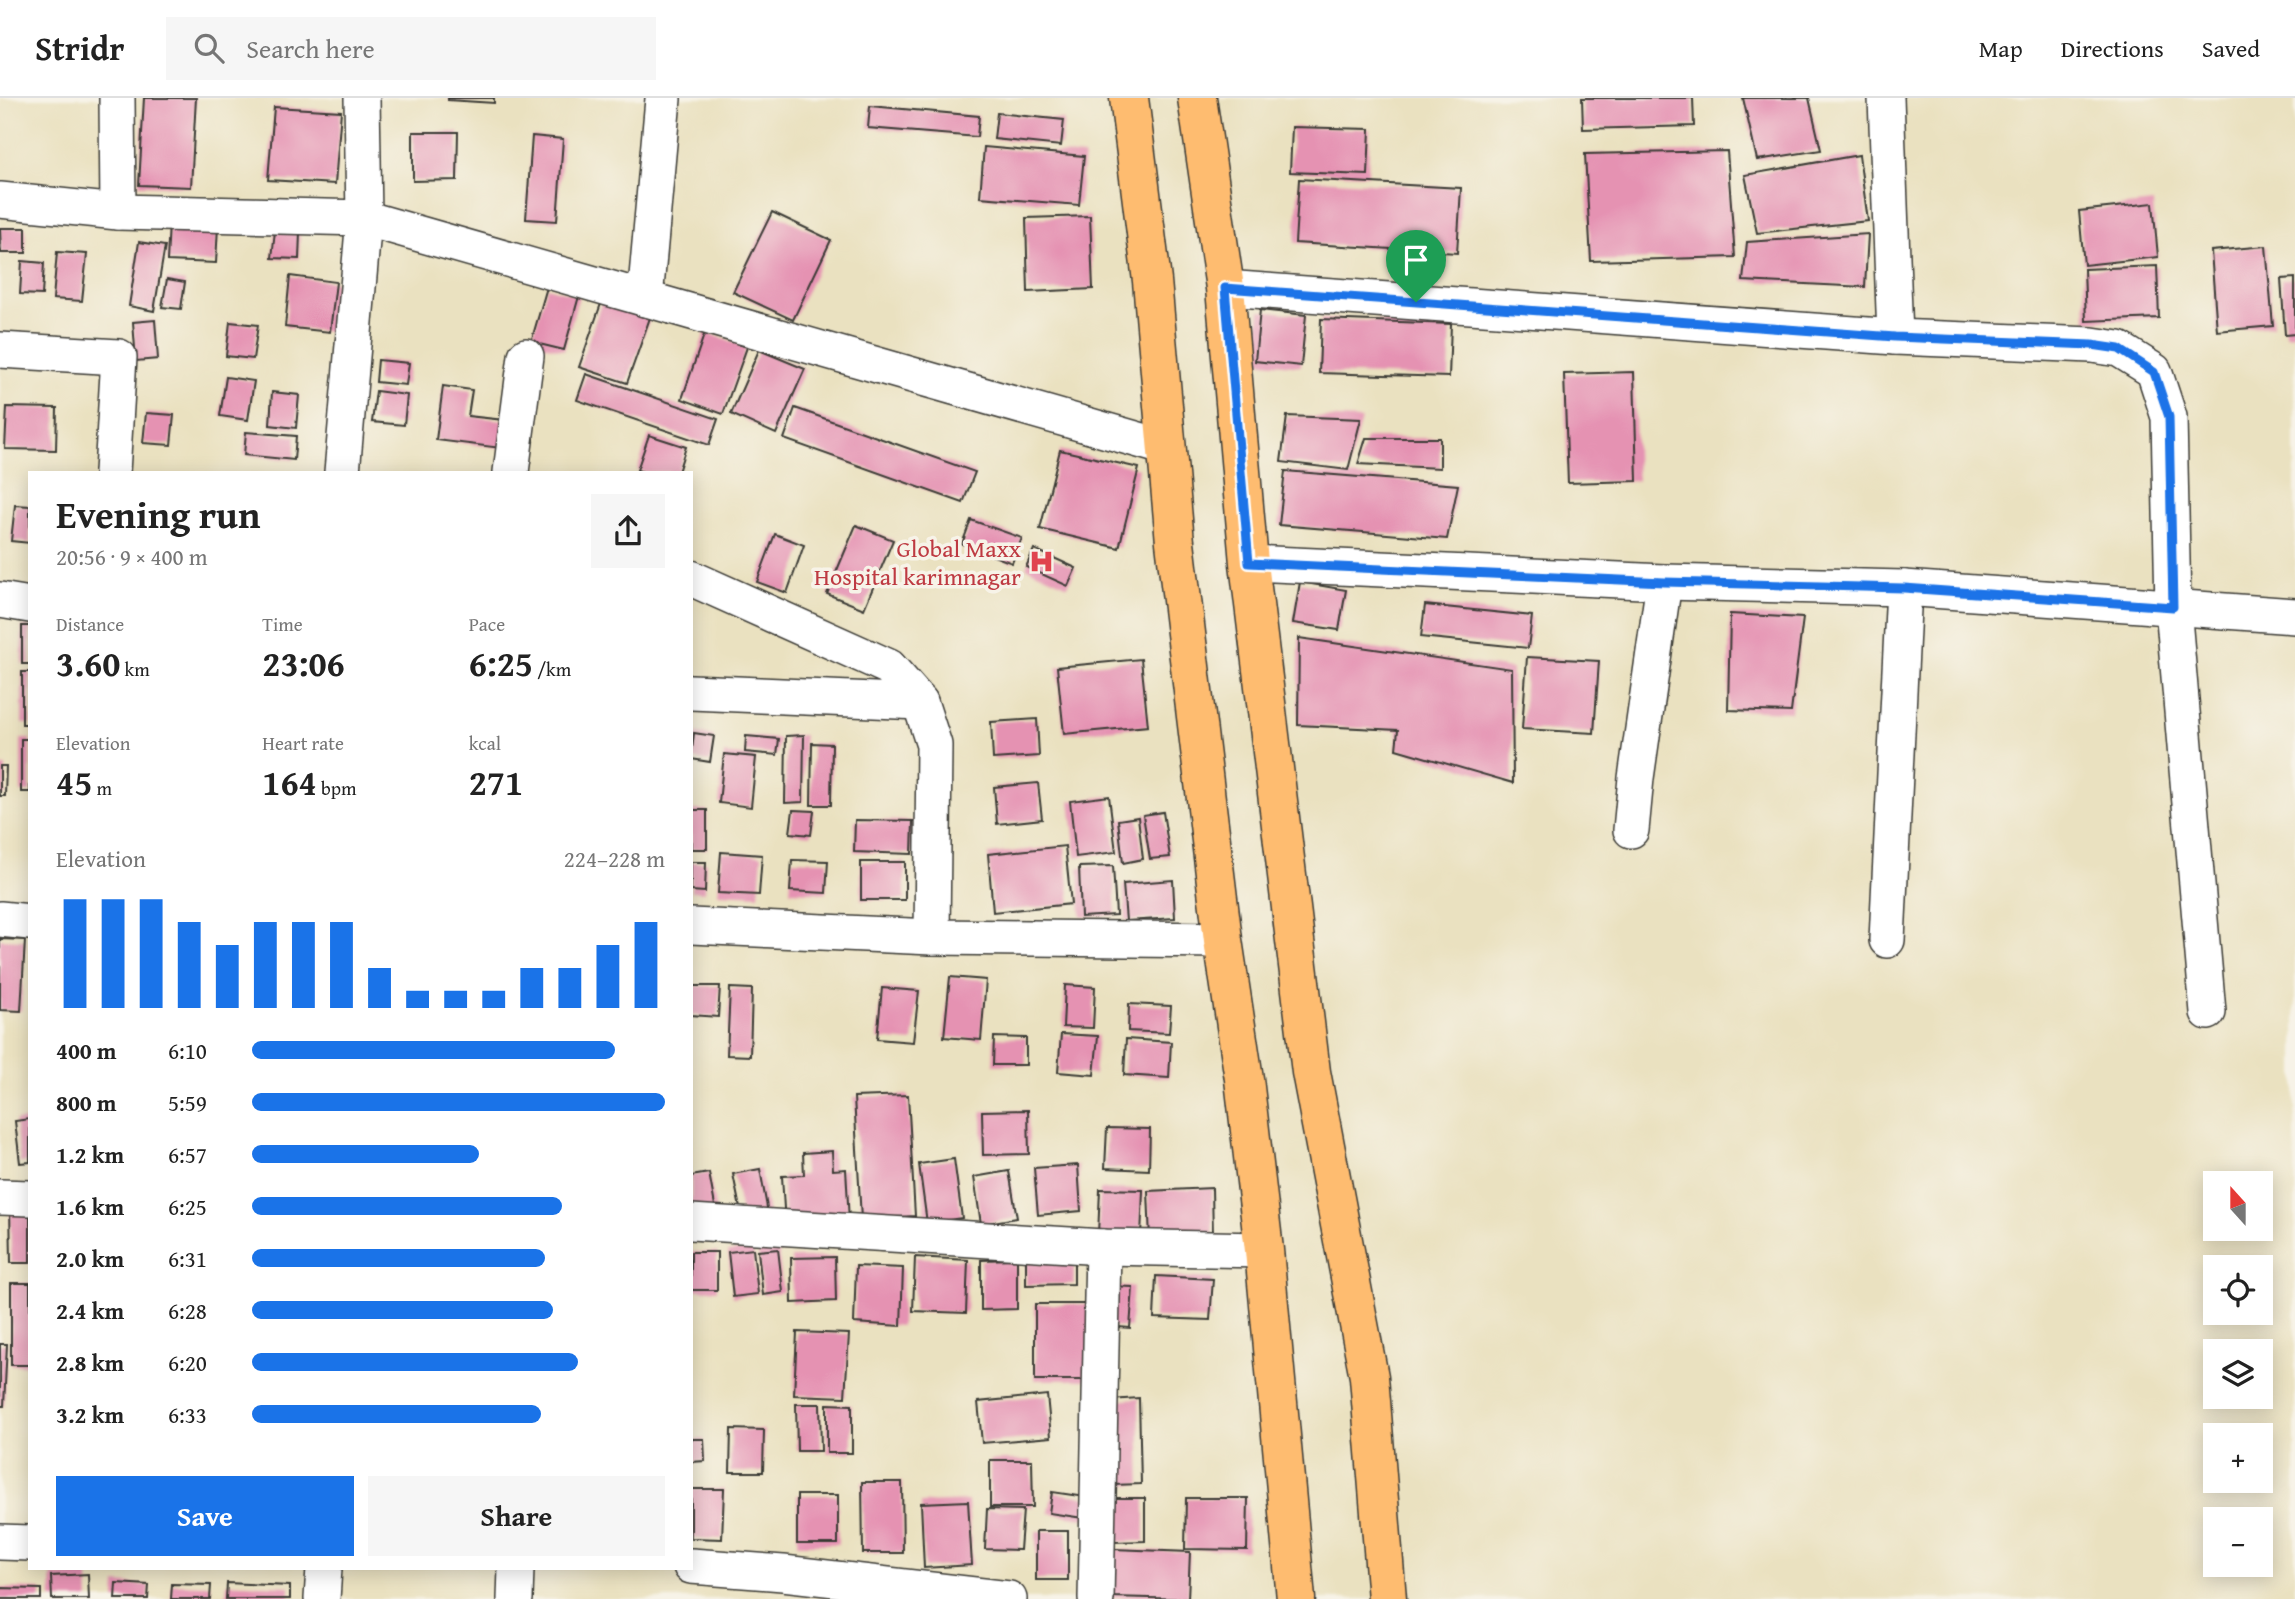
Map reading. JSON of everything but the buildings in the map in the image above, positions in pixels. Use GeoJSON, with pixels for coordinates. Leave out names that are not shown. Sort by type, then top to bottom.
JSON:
{"type":"FeatureCollection","features":[{"type":"Feature","properties":{"kind":"main road"},"geometry":{"type":"LineString","coordinates":[[1129,98],[1152,281],[1175,542],[1264,1250],[1296,1599]]}},
{"type":"Feature","properties":{"kind":"main road"},"geometry":{"type":"LineString","coordinates":[[1197,98],[1225,288],[1249,563],[1311,1072],[1368,1377],[1387,1599]]}},
{"type":"Feature","properties":{"kind":"street"},"geometry":{"type":"LineString","coordinates":[[117,98],[118,212]]}},
{"type":"Feature","properties":{"kind":"street"},"geometry":{"type":"LineString","coordinates":[[342,471],[364,218],[362,98]]}},
{"type":"Feature","properties":{"kind":"street"},"geometry":{"type":"LineString","coordinates":[[1886,98],[1895,337]]}},
{"type":"Feature","properties":{"kind":"street"},"geometry":{"type":"LineString","coordinates":[[645,299],[651,99]]}},
{"type":"Feature","properties":{"kind":"street"},"geometry":{"type":"LineString","coordinates":[[0,200],[118,212],[364,218],[1167,448]]}},
{"type":"Feature","properties":{"kind":"street"},"geometry":{"type":"LineString","coordinates":[[1225,288],[1895,337],[2092,345],[2119,349],[2154,372],[2169,417],[2173,607],[2208,1012]]}},
{"type":"Feature","properties":{"kind":"street"},"geometry":{"type":"LineString","coordinates":[[0,350],[118,357],[112,471]]}},
{"type":"Feature","properties":{"kind":"street"},"geometry":{"type":"LineString","coordinates":[[511,471],[526,356]]}},
{"type":"Feature","properties":{"kind":"street"},"geometry":{"type":"LineString","coordinates":[[1249,563],[1664,582],[1904,588],[2295,616]]}},
{"type":"Feature","properties":{"kind":"street"},"geometry":{"type":"LineString","coordinates":[[693,579],[889,667],[920,702],[934,745],[932,937]]}},
{"type":"Feature","properties":{"kind":"street"},"geometry":{"type":"LineString","coordinates":[[1631,830],[1664,582]]}},
{"type":"Feature","properties":{"kind":"street"},"geometry":{"type":"LineString","coordinates":[[1887,940],[1904,588]]}},
{"type":"Feature","properties":{"kind":"street"},"geometry":{"type":"LineString","coordinates":[[0,600],[28,605]]}},
{"type":"Feature","properties":{"kind":"street"},"geometry":{"type":"LineString","coordinates":[[693,692],[920,702]]}},
{"type":"Feature","properties":{"kind":"street"},"geometry":{"type":"LineString","coordinates":[[0,919],[28,922]]}},
{"type":"Feature","properties":{"kind":"street"},"geometry":{"type":"LineString","coordinates":[[693,926],[932,937],[1223,940]]}},
{"type":"Feature","properties":{"kind":"street"},"geometry":{"type":"LineString","coordinates":[[0,1197],[28,1198]]}},
{"type":"Feature","properties":{"kind":"street"},"geometry":{"type":"LineString","coordinates":[[693,1222],[1103,1247],[1264,1250]]}},
{"type":"Feature","properties":{"kind":"street"},"geometry":{"type":"LineString","coordinates":[[1096,1599],[1103,1247]]}},
{"type":"Feature","properties":{"kind":"street"},"geometry":{"type":"LineString","coordinates":[[0,1542],[28,1543]]}},
{"type":"Feature","properties":{"kind":"street"},"geometry":{"type":"LineString","coordinates":[[693,1566],[781,1586],[1009,1599]]}},
{"type":"Feature","properties":{"kind":"street"},"geometry":{"type":"LineString","coordinates":[[322,1599],[324,1570]]}},
{"type":"Feature","properties":{"kind":"street"},"geometry":{"type":"LineString","coordinates":[[515,1599],[516,1570]]}},
{"type":"Feature","properties":{"kind":"place","name":"Global Maxx Hospital karimnagar"},"geometry":{"type":"Point","coordinates":[1041,562]}},
{"type":"Feature","properties":{"kind":"route"},"geometry":{"type":"LineString","coordinates":[[1225,288],[1416,302],[1895,337],[2092,345],[2119,349],[2154,372],[2169,417],[2173,607],[1904,588],[1664,582],[1249,563],[1225,288]]}}]}
